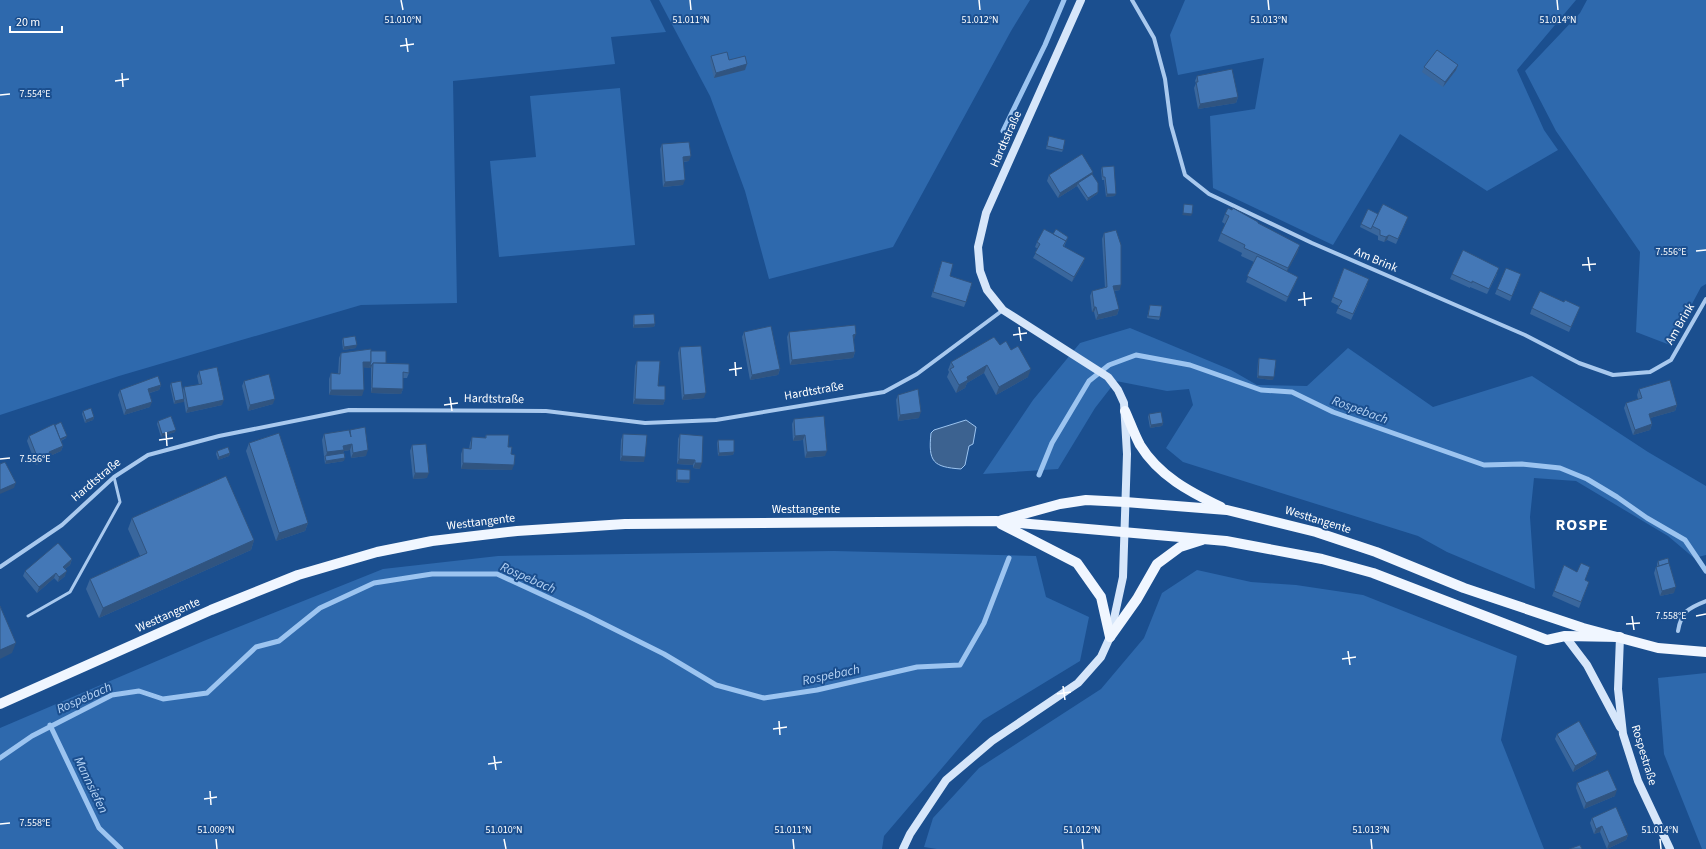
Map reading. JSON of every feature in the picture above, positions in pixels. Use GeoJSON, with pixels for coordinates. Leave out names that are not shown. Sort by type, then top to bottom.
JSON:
{"type":"FeatureCollection","features":[{"type":"Feature","properties":{"kind":"main road"},"geometry":{"type":"LineString","coordinates":[[1125,411],[1140,445],[1162,472],[1186,490],[1226,510]]}},
{"type":"Feature","properties":{"kind":"main road","name":"Westtangente"},"geometry":{"type":"LineString","coordinates":[[996,521],[1060,504],[1086,500],[1226,510],[1316,532],[1376,552],[1464,588],[1560,620],[1658,648],[1706,652]]}},
{"type":"Feature","properties":{"kind":"main road"},"geometry":{"type":"LineString","coordinates":[[996,521],[1077,563],[1101,597],[1110,637]]}},
{"type":"Feature","properties":{"kind":"main road","name":"Westtangente"},"geometry":{"type":"LineString","coordinates":[[0,704],[204,614],[298,575],[377,552],[432,541],[516,531],[625,524],[996,521],[1207,538],[1322,560],[1374,573],[1547,640],[1565,636],[1620,637]]}},
{"type":"Feature","properties":{"kind":"main road"},"geometry":{"type":"LineString","coordinates":[[1110,637],[1137,599],[1157,564],[1180,547],[1207,538]]}},
{"type":"Feature","properties":{"kind":"street","name":"Hardtstraße"},"geometry":{"type":"LineString","coordinates":[[903,849],[910,834],[946,780],[992,741],[1078,683],[1101,657],[1110,637],[1123,577],[1127,454],[1125,411],[1118,390],[1108,377],[1024,325],[1003,310],[988,290],[980,271],[978,247],[986,213],[1081,0]]}},
{"type":"Feature","properties":{"kind":"street","name":"Am Brink"},"geometry":{"type":"LineString","coordinates":[[1132,0],[1154,38],[1165,79],[1171,126],[1185,175],[1209,194],[1312,243],[1525,335],[1579,362],[1613,376],[1650,372],[1671,360],[1706,299]]}},
{"type":"Feature","properties":{"kind":"street","name":"Hardtstraße"},"geometry":{"type":"LineString","coordinates":[[0,567],[62,525],[114,477],[148,456],[219,436],[348,410],[546,411],[653,422],[716,420],[884,392],[917,374],[1003,310]]}},
{"type":"Feature","properties":{"kind":"street"},"geometry":{"type":"LineString","coordinates":[[1678,631],[1679,619],[1690,607],[1706,601]]}},
{"type":"Feature","properties":{"kind":"street"},"geometry":{"type":"LineString","coordinates":[[1565,636],[1587,665],[1623,734]]}},
{"type":"Feature","properties":{"kind":"street","name":"Rospestraße"},"geometry":{"type":"LineString","coordinates":[[1620,637],[1618,689],[1623,734],[1638,781],[1670,849]]}},
{"type":"Feature","properties":{"kind":"lane"},"geometry":{"type":"LineString","coordinates":[[28,616],[70,592],[120,502],[114,477]]}},
{"type":"Feature","properties":{"kind":"shaded area"},"geometry":{"type":"Polygon","coordinates":[[[0,0],[650,0],[666,32],[611,37],[615,64],[453,81],[457,303],[361,305],[119,376],[0,415],[0,0]]]}},
{"type":"Feature","properties":{"kind":"shaded area"},"geometry":{"type":"Polygon","coordinates":[[[659,0],[1030,0],[1011,31],[893,247],[769,279],[745,191],[710,96],[659,0]]]}},
{"type":"Feature","properties":{"kind":"shaded area"},"geometry":{"type":"Polygon","coordinates":[[[1185,0],[1576,0],[1517,70],[1544,130],[1558,150],[1487,191],[1400,134],[1333,245],[1213,188],[1210,116],[1255,109],[1264,58],[1178,75],[1170,35],[1185,0]]]}},
{"type":"Feature","properties":{"kind":"shaded area"},"geometry":{"type":"Polygon","coordinates":[[[1587,0],[1706,0],[1706,284],[1701,287],[1670,345],[1636,332],[1640,252],[1556,131],[1525,71],[1580,13],[1587,0]]]}},
{"type":"Feature","properties":{"kind":"shaded area"},"geometry":{"type":"Polygon","coordinates":[[[620,88],[635,245],[499,257],[490,161],[536,157],[530,96],[620,88]]]}},
{"type":"Feature","properties":{"kind":"shaded area"},"geometry":{"type":"Polygon","coordinates":[[[1130,328],[1231,370],[1257,385],[1307,386],[1348,348],[1433,407],[1532,376],[1648,452],[1706,486],[1706,555],[1694,558],[1668,536],[1576,481],[1534,478],[1530,517],[1535,589],[1447,552],[1418,536],[1183,462],[1166,448],[1193,405],[1189,389],[1167,391],[1116,381],[1095,408],[1058,469],[983,474],[1033,400],[1080,343],[1130,328]]]}},
{"type":"Feature","properties":{"kind":"shaded area"},"geometry":{"type":"Polygon","coordinates":[[[966,420],[976,427],[973,444],[969,446],[965,465],[961,469],[944,467],[938,464],[934,461],[930,451],[931,433],[934,430],[966,420]]]}},
{"type":"Feature","properties":{"kind":"shaded area"},"geometry":{"type":"Polygon","coordinates":[[[834,551],[1036,556],[1046,597],[1089,617],[1080,661],[983,720],[884,836],[882,849],[0,849],[0,728],[206,640],[383,569],[498,556],[834,551]]]}},
{"type":"Feature","properties":{"kind":"shaded area"},"geometry":{"type":"Polygon","coordinates":[[[1197,570],[1251,582],[1296,585],[1363,595],[1517,656],[1501,740],[1544,849],[937,849],[924,847],[933,818],[979,768],[1101,689],[1144,638],[1162,593],[1197,570]]]}},
{"type":"Feature","properties":{"kind":"shaded area"},"geometry":{"type":"Polygon","coordinates":[[[1706,673],[1706,849],[1702,849],[1664,754],[1658,678],[1706,673]]]}},
{"type":"Feature","properties":{"kind":"building"},"geometry":{"type":"Polygon","coordinates":[[[1437,50],[1458,65],[1445,82],[1424,67],[1437,50]]]}},
{"type":"Feature","properties":{"kind":"building"},"geometry":{"type":"Polygon","coordinates":[[[727,52],[729,60],[745,56],[747,64],[716,73],[711,56],[727,52]]]}},
{"type":"Feature","properties":{"kind":"building"},"geometry":{"type":"Polygon","coordinates":[[[1232,69],[1238,97],[1200,104],[1196,82],[1198,82],[1197,76],[1232,69]]]}},
{"type":"Feature","properties":{"kind":"building"},"geometry":{"type":"Polygon","coordinates":[[[1049,136],[1065,140],[1063,150],[1047,146],[1049,136]]]}},
{"type":"Feature","properties":{"kind":"building"},"geometry":{"type":"Polygon","coordinates":[[[689,142],[691,156],[683,157],[685,180],[665,182],[662,144],[689,142]]]}},
{"type":"Feature","properties":{"kind":"building"},"geometry":{"type":"Polygon","coordinates":[[[1082,154],[1093,172],[1060,193],[1049,175],[1082,154]]]}},
{"type":"Feature","properties":{"kind":"building"},"geometry":{"type":"Polygon","coordinates":[[[1114,166],[1116,194],[1107,194],[1102,167],[1114,166]]]}},
{"type":"Feature","properties":{"kind":"building"},"geometry":{"type":"Polygon","coordinates":[[[1092,174],[1098,183],[1098,192],[1088,198],[1078,183],[1092,174]]]}},
{"type":"Feature","properties":{"kind":"building"},"geometry":{"type":"Polygon","coordinates":[[[1184,204],[1193,205],[1192,214],[1183,213],[1184,204]]]}},
{"type":"Feature","properties":{"kind":"building"},"geometry":{"type":"Polygon","coordinates":[[[1383,204],[1408,217],[1398,239],[1389,235],[1386,237],[1380,235],[1380,230],[1372,226],[1383,204]]]}},
{"type":"Feature","properties":{"kind":"building"},"geometry":{"type":"Polygon","coordinates":[[[1228,208],[1232,210],[1233,208],[1300,245],[1288,268],[1244,248],[1245,245],[1221,233],[1229,216],[1225,214],[1228,208]]]}},
{"type":"Feature","properties":{"kind":"building"},"geometry":{"type":"Polygon","coordinates":[[[1368,209],[1378,214],[1371,229],[1361,224],[1368,209]]]}},
{"type":"Feature","properties":{"kind":"building"},"geometry":{"type":"Polygon","coordinates":[[[1044,229],[1066,241],[1063,246],[1085,258],[1074,277],[1035,253],[1040,244],[1037,242],[1044,229]]]}},
{"type":"Feature","properties":{"kind":"building"},"geometry":{"type":"Polygon","coordinates":[[[1056,229],[1068,237],[1066,241],[1053,234],[1056,229]]]}},
{"type":"Feature","properties":{"kind":"building"},"geometry":{"type":"Polygon","coordinates":[[[1116,230],[1121,245],[1121,285],[1113,286],[1119,309],[1098,315],[1096,307],[1094,307],[1092,291],[1107,287],[1104,233],[1116,230]]]}},
{"type":"Feature","properties":{"kind":"building"},"geometry":{"type":"Polygon","coordinates":[[[1463,250],[1499,268],[1489,289],[1452,274],[1463,250]]]}},
{"type":"Feature","properties":{"kind":"building"},"geometry":{"type":"Polygon","coordinates":[[[1257,256],[1298,277],[1288,297],[1247,276],[1257,256]]]}},
{"type":"Feature","properties":{"kind":"building"},"geometry":{"type":"Polygon","coordinates":[[[942,261],[953,264],[950,276],[972,283],[966,302],[933,292],[942,261]]]}},
{"type":"Feature","properties":{"kind":"building"},"geometry":{"type":"Polygon","coordinates":[[[1344,268],[1369,279],[1353,314],[1338,308],[1342,301],[1333,297],[1344,268]]]}},
{"type":"Feature","properties":{"kind":"building"},"geometry":{"type":"Polygon","coordinates":[[[1506,268],[1521,274],[1512,296],[1497,289],[1506,268]]]}},
{"type":"Feature","properties":{"kind":"building"},"geometry":{"type":"Polygon","coordinates":[[[1540,291],[1564,302],[1565,300],[1580,307],[1571,327],[1532,308],[1540,291]]]}},
{"type":"Feature","properties":{"kind":"building"},"geometry":{"type":"Polygon","coordinates":[[[1150,305],[1162,306],[1160,317],[1148,316],[1150,305]]]}},
{"type":"Feature","properties":{"kind":"building"},"geometry":{"type":"Polygon","coordinates":[[[654,314],[655,324],[634,325],[634,315],[654,314]]]}},
{"type":"Feature","properties":{"kind":"building"},"geometry":{"type":"Polygon","coordinates":[[[855,325],[856,334],[853,335],[855,352],[792,360],[789,332],[855,325]]]}},
{"type":"Feature","properties":{"kind":"building"},"geometry":{"type":"Polygon","coordinates":[[[771,326],[780,369],[752,375],[744,332],[771,326]]]}},
{"type":"Feature","properties":{"kind":"building"},"geometry":{"type":"Polygon","coordinates":[[[355,336],[357,345],[344,347],[343,338],[355,336]]]}},
{"type":"Feature","properties":{"kind":"building"},"geometry":{"type":"Polygon","coordinates":[[[994,337],[1000,345],[1006,341],[1011,350],[1018,346],[1031,369],[999,387],[987,365],[967,377],[968,380],[959,385],[950,369],[954,367],[951,362],[994,337]]]}},
{"type":"Feature","properties":{"kind":"building"},"geometry":{"type":"Polygon","coordinates":[[[701,346],[706,393],[684,395],[680,347],[701,346]]]}},
{"type":"Feature","properties":{"kind":"building"},"geometry":{"type":"Polygon","coordinates":[[[371,349],[371,362],[363,362],[364,390],[331,390],[331,373],[340,374],[341,353],[371,349]]]}},
{"type":"Feature","properties":{"kind":"building"},"geometry":{"type":"Polygon","coordinates":[[[371,351],[386,351],[386,363],[373,363],[370,365],[371,351]]]}},
{"type":"Feature","properties":{"kind":"building"},"geometry":{"type":"Polygon","coordinates":[[[1259,358],[1276,360],[1274,377],[1258,376],[1259,358]]]}},
{"type":"Feature","properties":{"kind":"building"},"geometry":{"type":"Polygon","coordinates":[[[637,361],[660,361],[658,386],[665,386],[665,400],[635,399],[637,361]]]}},
{"type":"Feature","properties":{"kind":"building"},"geometry":{"type":"Polygon","coordinates":[[[373,363],[409,364],[409,373],[403,372],[403,389],[372,388],[373,363]]]}},
{"type":"Feature","properties":{"kind":"building"},"geometry":{"type":"Polygon","coordinates":[[[217,367],[224,400],[188,408],[184,387],[202,384],[199,371],[217,367]]]}},
{"type":"Feature","properties":{"kind":"building"},"geometry":{"type":"Polygon","coordinates":[[[269,374],[275,399],[250,405],[244,381],[269,374]]]}},
{"type":"Feature","properties":{"kind":"building"},"geometry":{"type":"Polygon","coordinates":[[[158,376],[161,385],[148,389],[152,402],[126,410],[120,390],[158,376]]]}},
{"type":"Feature","properties":{"kind":"building"},"geometry":{"type":"Polygon","coordinates":[[[1670,380],[1677,405],[1649,414],[1652,424],[1635,430],[1626,403],[1642,398],[1639,389],[1670,380]]]}},
{"type":"Feature","properties":{"kind":"building"},"geometry":{"type":"Polygon","coordinates":[[[181,381],[184,399],[175,401],[171,383],[181,381]]]}},
{"type":"Feature","properties":{"kind":"building"},"geometry":{"type":"Polygon","coordinates":[[[918,389],[921,412],[900,415],[898,395],[918,389]]]}},
{"type":"Feature","properties":{"kind":"building"},"geometry":{"type":"Polygon","coordinates":[[[91,408],[94,417],[86,420],[83,411],[91,408]]]}},
{"type":"Feature","properties":{"kind":"building"},"geometry":{"type":"Polygon","coordinates":[[[1161,412],[1163,423],[1151,425],[1149,414],[1161,412]]]}},
{"type":"Feature","properties":{"kind":"building"},"geometry":{"type":"Polygon","coordinates":[[[171,416],[176,430],[162,434],[158,421],[171,416]]]}},
{"type":"Feature","properties":{"kind":"building"},"geometry":{"type":"Polygon","coordinates":[[[824,416],[827,451],[807,452],[805,435],[795,436],[794,419],[824,416]]]}},
{"type":"Feature","properties":{"kind":"building"},"geometry":{"type":"Polygon","coordinates":[[[61,422],[67,436],[60,439],[55,425],[61,422]]]}},
{"type":"Feature","properties":{"kind":"building"},"geometry":{"type":"Polygon","coordinates":[[[54,424],[63,446],[38,459],[29,436],[54,424]]]}},
{"type":"Feature","properties":{"kind":"building"},"geometry":{"type":"Polygon","coordinates":[[[365,427],[368,450],[353,453],[352,444],[343,446],[344,450],[327,452],[324,434],[349,430],[351,437],[350,430],[365,427]]]}},
{"type":"Feature","properties":{"kind":"building"},"geometry":{"type":"Polygon","coordinates":[[[279,433],[308,523],[279,533],[249,443],[279,433]]]}},
{"type":"Feature","properties":{"kind":"building"},"geometry":{"type":"Polygon","coordinates":[[[623,434],[647,435],[645,457],[622,456],[623,434]]]}},
{"type":"Feature","properties":{"kind":"building"},"geometry":{"type":"Polygon","coordinates":[[[680,434],[703,436],[702,463],[695,463],[695,460],[679,459],[680,434]]]}},
{"type":"Feature","properties":{"kind":"building"},"geometry":{"type":"Polygon","coordinates":[[[486,435],[509,435],[508,447],[512,447],[511,454],[515,455],[514,465],[463,463],[463,448],[471,449],[472,437],[486,438],[486,435]]]}},
{"type":"Feature","properties":{"kind":"building"},"geometry":{"type":"Polygon","coordinates":[[[718,440],[734,440],[734,452],[719,453],[718,440]]]}},
{"type":"Feature","properties":{"kind":"building"},"geometry":{"type":"Polygon","coordinates":[[[426,444],[429,473],[415,473],[412,445],[426,444]]]}},
{"type":"Feature","properties":{"kind":"building"},"geometry":{"type":"Polygon","coordinates":[[[228,447],[230,453],[219,457],[217,451],[228,447]]]}},
{"type":"Feature","properties":{"kind":"building"},"geometry":{"type":"Polygon","coordinates":[[[344,453],[345,458],[326,461],[325,456],[344,453]]]}},
{"type":"Feature","properties":{"kind":"building"},"geometry":{"type":"Polygon","coordinates":[[[5,462],[16,483],[0,490],[0,464],[5,462]]]}},
{"type":"Feature","properties":{"kind":"building"},"geometry":{"type":"Polygon","coordinates":[[[677,469],[690,470],[690,480],[677,480],[677,469]]]}},
{"type":"Feature","properties":{"kind":"building"},"geometry":{"type":"Polygon","coordinates":[[[226,476],[254,540],[103,608],[90,579],[147,553],[132,518],[226,476]]]}},
{"type":"Feature","properties":{"kind":"building"},"geometry":{"type":"Polygon","coordinates":[[[58,543],[72,559],[63,567],[67,571],[59,577],[56,573],[39,587],[25,571],[58,543]]]}},
{"type":"Feature","properties":{"kind":"building"},"geometry":{"type":"Polygon","coordinates":[[[1668,558],[1669,563],[1659,566],[1658,561],[1668,558]]]}},
{"type":"Feature","properties":{"kind":"building"},"geometry":{"type":"Polygon","coordinates":[[[1581,563],[1590,567],[1585,580],[1589,582],[1581,602],[1554,591],[1564,565],[1577,572],[1581,563]]]}},
{"type":"Feature","properties":{"kind":"building"},"geometry":{"type":"Polygon","coordinates":[[[1669,563],[1676,587],[1662,591],[1656,567],[1669,563]]]}},
{"type":"Feature","properties":{"kind":"building"},"geometry":{"type":"Polygon","coordinates":[[[0,606],[16,643],[0,650],[0,606]]]}},
{"type":"Feature","properties":{"kind":"building"},"geometry":{"type":"Polygon","coordinates":[[[1579,721],[1597,754],[1575,766],[1557,734],[1579,721]]]}},
{"type":"Feature","properties":{"kind":"building"},"geometry":{"type":"Polygon","coordinates":[[[1608,770],[1617,790],[1586,803],[1577,783],[1608,770]]]}},
{"type":"Feature","properties":{"kind":"building"},"geometry":{"type":"Polygon","coordinates":[[[1616,807],[1628,835],[1609,843],[1602,826],[1596,829],[1592,818],[1616,807]]]}},
{"type":"Feature","properties":{"kind":"building"},"geometry":{"type":"Polygon","coordinates":[[[1580,845],[1582,849],[1569,849],[1580,845]]]}},
{"type":"Feature","properties":{"kind":"waterway"},"geometry":{"type":"LineString","coordinates":[[1003,131],[1045,45],[1064,0]]}},
{"type":"Feature","properties":{"kind":"waterway","name":"Rospebach"},"geometry":{"type":"LineString","coordinates":[[1039,475],[1052,443],[1089,381],[1109,365],[1136,355],[1190,365],[1261,390],[1292,392],[1333,412],[1484,465],[1522,464],[1560,468],[1587,479],[1617,497],[1647,518],[1685,540],[1706,571]]}},
{"type":"Feature","properties":{"kind":"waterway","name":"Rospebach"},"geometry":{"type":"LineString","coordinates":[[0,758],[32,736],[112,695],[139,691],[163,699],[207,693],[256,647],[279,641],[320,608],[374,583],[432,574],[497,574],[586,615],[664,654],[716,685],[764,698],[817,690],[917,667],[960,665],[984,623],[1009,558]]}},
{"type":"Feature","properties":{"kind":"waterway","name":"Mannsiefen"},"geometry":{"type":"LineString","coordinates":[[50,725],[99,828],[121,849]]}},
{"type":"Feature","properties":{"kind":"district","name":"ROSPE"},"geometry":{"type":"Point","coordinates":[1582,525]}}]}
